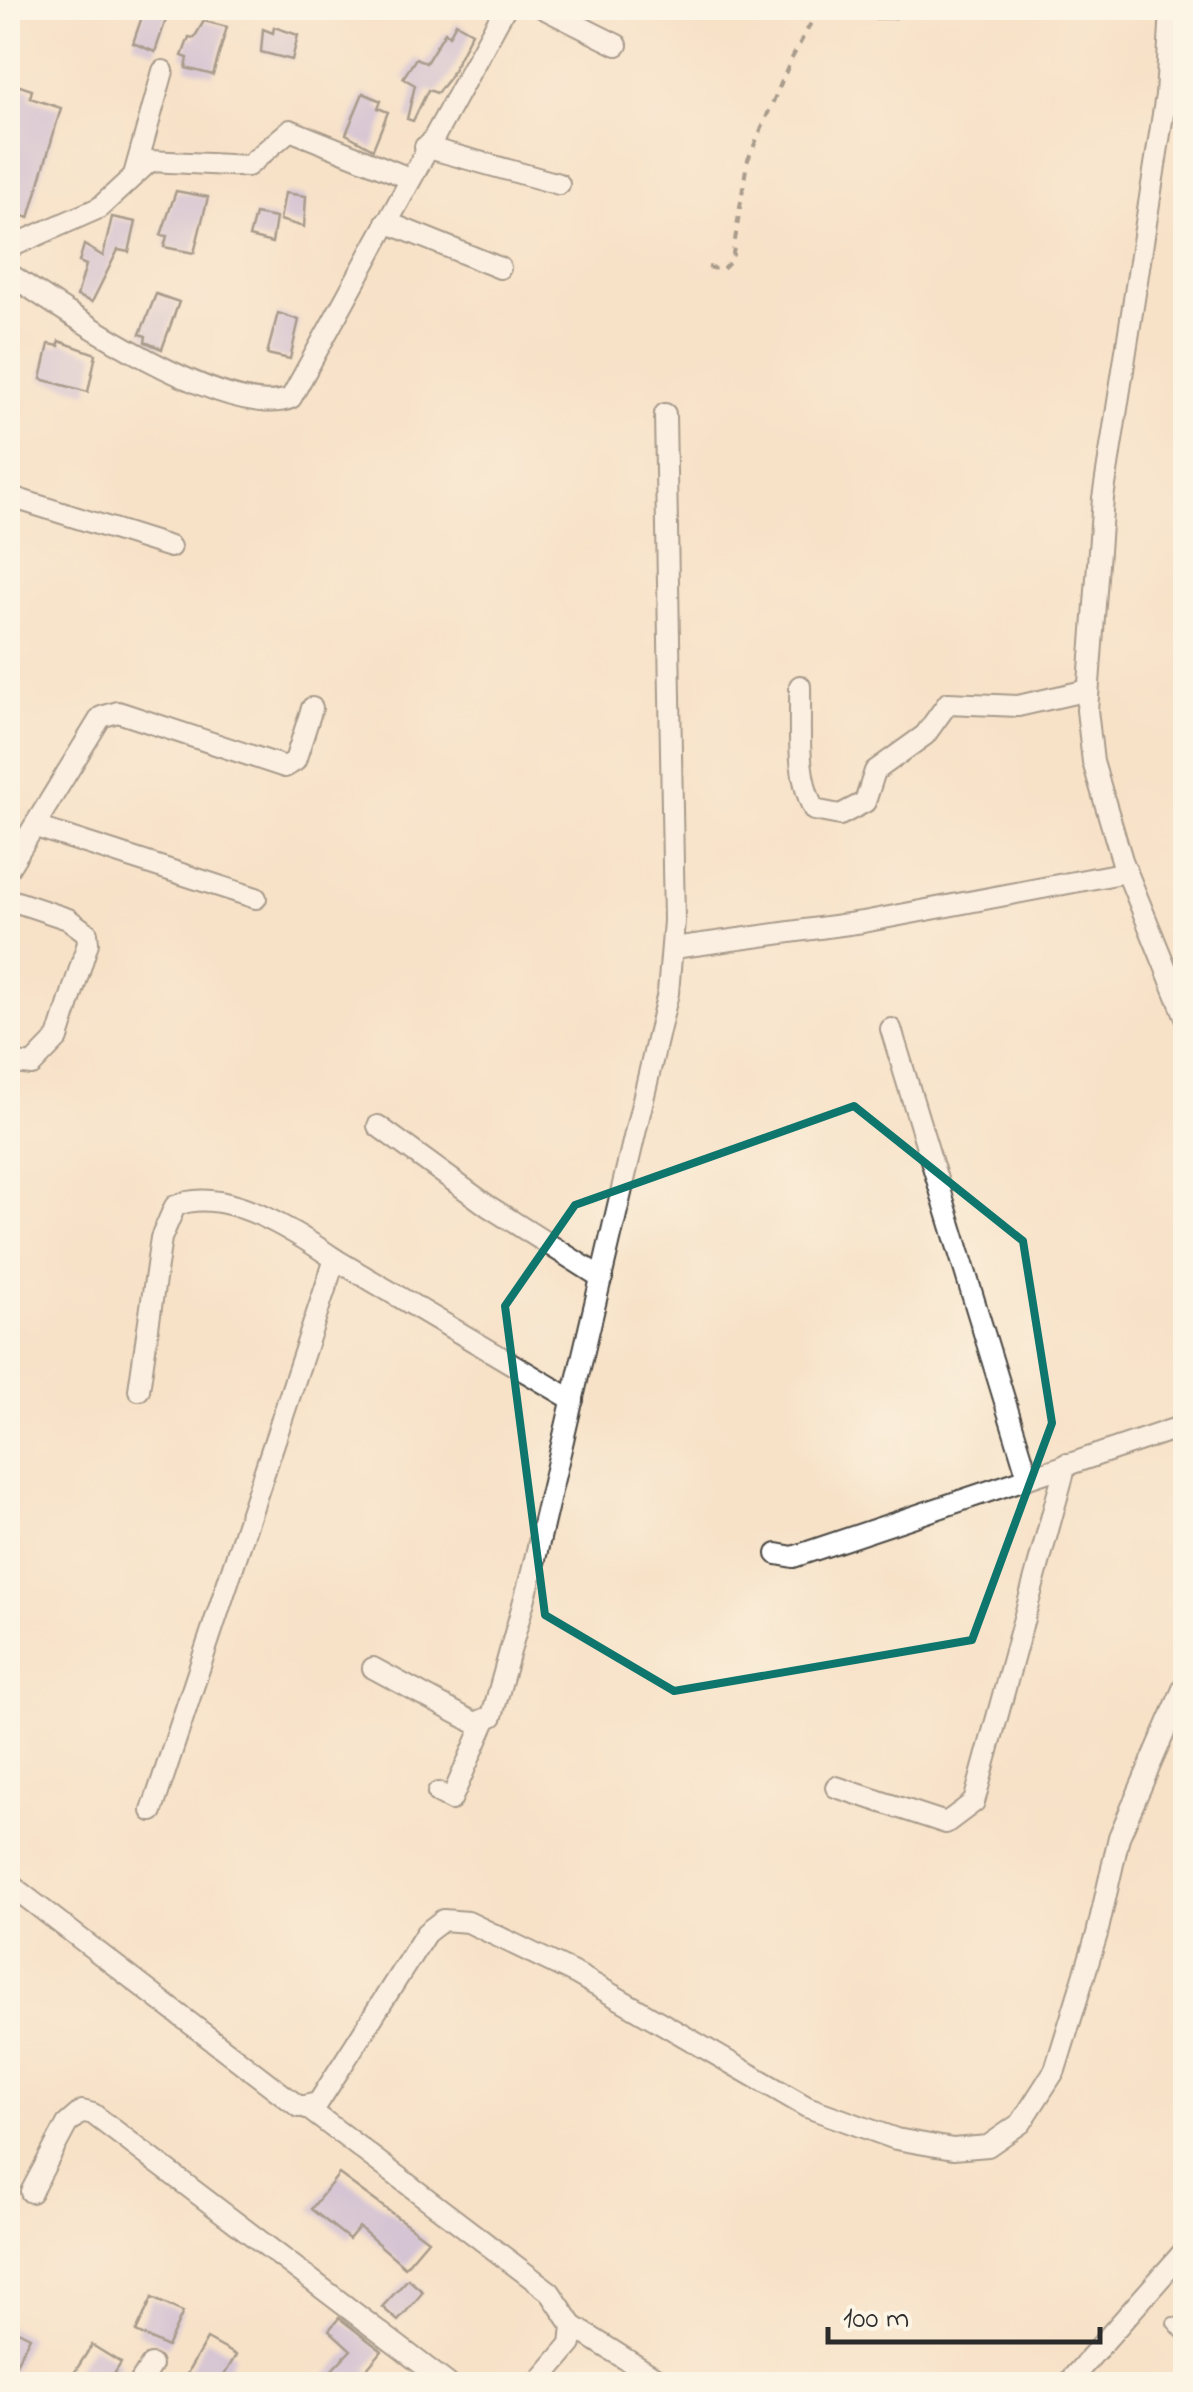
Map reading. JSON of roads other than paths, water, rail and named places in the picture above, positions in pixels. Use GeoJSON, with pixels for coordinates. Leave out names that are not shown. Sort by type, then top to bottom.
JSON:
{"type":"FeatureCollection","features":[{"type":"Feature","properties":{"kind":"street"},"geometry":{"type":"LineString","coordinates":[[8,273],[134,352],[242,400],[278,403],[291,398],[425,147],[505,8]]}},
{"type":"Feature","properties":{"kind":"street"},"geometry":{"type":"LineString","coordinates":[[543,8],[617,45]]}},
{"type":"Feature","properties":{"kind":"street"},"geometry":{"type":"LineString","coordinates":[[869,8],[892,8]]}},
{"type":"Feature","properties":{"kind":"street"},"geometry":{"type":"LineString","coordinates":[[1170,8],[1166,95],[1103,498],[1088,690],[1092,762],[1127,872],[1186,1018]]}},
{"type":"Feature","properties":{"kind":"street"},"geometry":{"type":"LineString","coordinates":[[134,176],[163,71]]}},
{"type":"Feature","properties":{"kind":"street"},"geometry":{"type":"LineString","coordinates":[[8,248],[99,208],[158,158],[248,166],[290,130],[410,178]]}},
{"type":"Feature","properties":{"kind":"street"},"geometry":{"type":"LineString","coordinates":[[425,147],[559,184]]}},
{"type":"Feature","properties":{"kind":"street"},"geometry":{"type":"LineString","coordinates":[[386,222],[500,268]]}},
{"type":"Feature","properties":{"kind":"street"},"geometry":{"type":"LineString","coordinates":[[438,1793],[451,1800],[485,1722],[492,1716],[661,1032],[673,948],[665,414]]}},
{"type":"Feature","properties":{"kind":"street"},"geometry":{"type":"LineString","coordinates":[[8,496],[170,547]]}},
{"type":"Feature","properties":{"kind":"street"},"geometry":{"type":"LineString","coordinates":[[800,686],[802,780],[814,810],[840,815],[865,802],[875,771],[925,735],[948,703],[1018,706],[1088,690]]}},
{"type":"Feature","properties":{"kind":"street"},"geometry":{"type":"LineString","coordinates":[[8,870],[101,716],[110,712],[284,767],[294,761],[312,708]]}},
{"type":"Feature","properties":{"kind":"street"},"geometry":{"type":"LineString","coordinates":[[36,827],[256,898]]}},
{"type":"Feature","properties":{"kind":"street"},"geometry":{"type":"LineString","coordinates":[[673,948],[863,922],[1127,872]]}},
{"type":"Feature","properties":{"kind":"street"},"geometry":{"type":"LineString","coordinates":[[8,899],[68,919],[87,934],[88,943],[58,1038],[32,1065],[8,1062]]}},
{"type":"Feature","properties":{"kind":"street"},"geometry":{"type":"LineString","coordinates":[[891,1029],[1028,1476]]}},
{"type":"Feature","properties":{"kind":"street"},"geometry":{"type":"LineString","coordinates":[[378,1126],[488,1206],[602,1278]]}},
{"type":"Feature","properties":{"kind":"street"},"geometry":{"type":"LineString","coordinates":[[139,1390],[161,1238],[175,1206],[196,1200],[256,1213],[294,1231],[573,1400]]}},
{"type":"Feature","properties":{"kind":"street"},"geometry":{"type":"LineString","coordinates":[[152,1811],[335,1259]]}},
{"type":"Feature","properties":{"kind":"street"},"geometry":{"type":"LineString","coordinates":[[777,1554],[792,1557],[1186,1425]]}},
{"type":"Feature","properties":{"kind":"street"},"geometry":{"type":"LineString","coordinates":[[836,1787],[946,1823],[974,1802],[1066,1464]]}},
{"type":"Feature","properties":{"kind":"street"},"geometry":{"type":"LineString","coordinates":[[373,1668],[429,1701],[475,1723],[485,1722]]}},
{"type":"Feature","properties":{"kind":"street"},"geometry":{"type":"LineString","coordinates":[[306,2107],[318,2103],[426,1933],[444,1920],[468,1922],[578,1975],[750,2078],[858,2128],[953,2149],[988,2146],[1022,2123],[1054,2070],[1098,1934],[1119,1837],[1186,1682]]}},
{"type":"Feature","properties":{"kind":"street"},"geometry":{"type":"LineString","coordinates":[[8,1883],[289,2100],[306,2107],[550,2292],[573,2326],[665,2384]]}},
{"type":"Feature","properties":{"kind":"street"},"geometry":{"type":"LineString","coordinates":[[31,2192],[67,2124],[82,2112],[93,2114],[448,2384]]}},
{"type":"Feature","properties":{"kind":"street"},"geometry":{"type":"LineString","coordinates":[[1066,2384],[1186,2249]]}},
{"type":"Feature","properties":{"kind":"street"},"geometry":{"type":"LineString","coordinates":[[537,2384],[571,2344],[573,2326]]}},
{"type":"Feature","properties":{"kind":"street"},"geometry":{"type":"LineString","coordinates":[[139,2384],[151,2366]]}},
{"type":"Feature","properties":{"kind":"lane"},"geometry":{"type":"LineString","coordinates":[[1173,2323],[1186,2338]]}}]}
